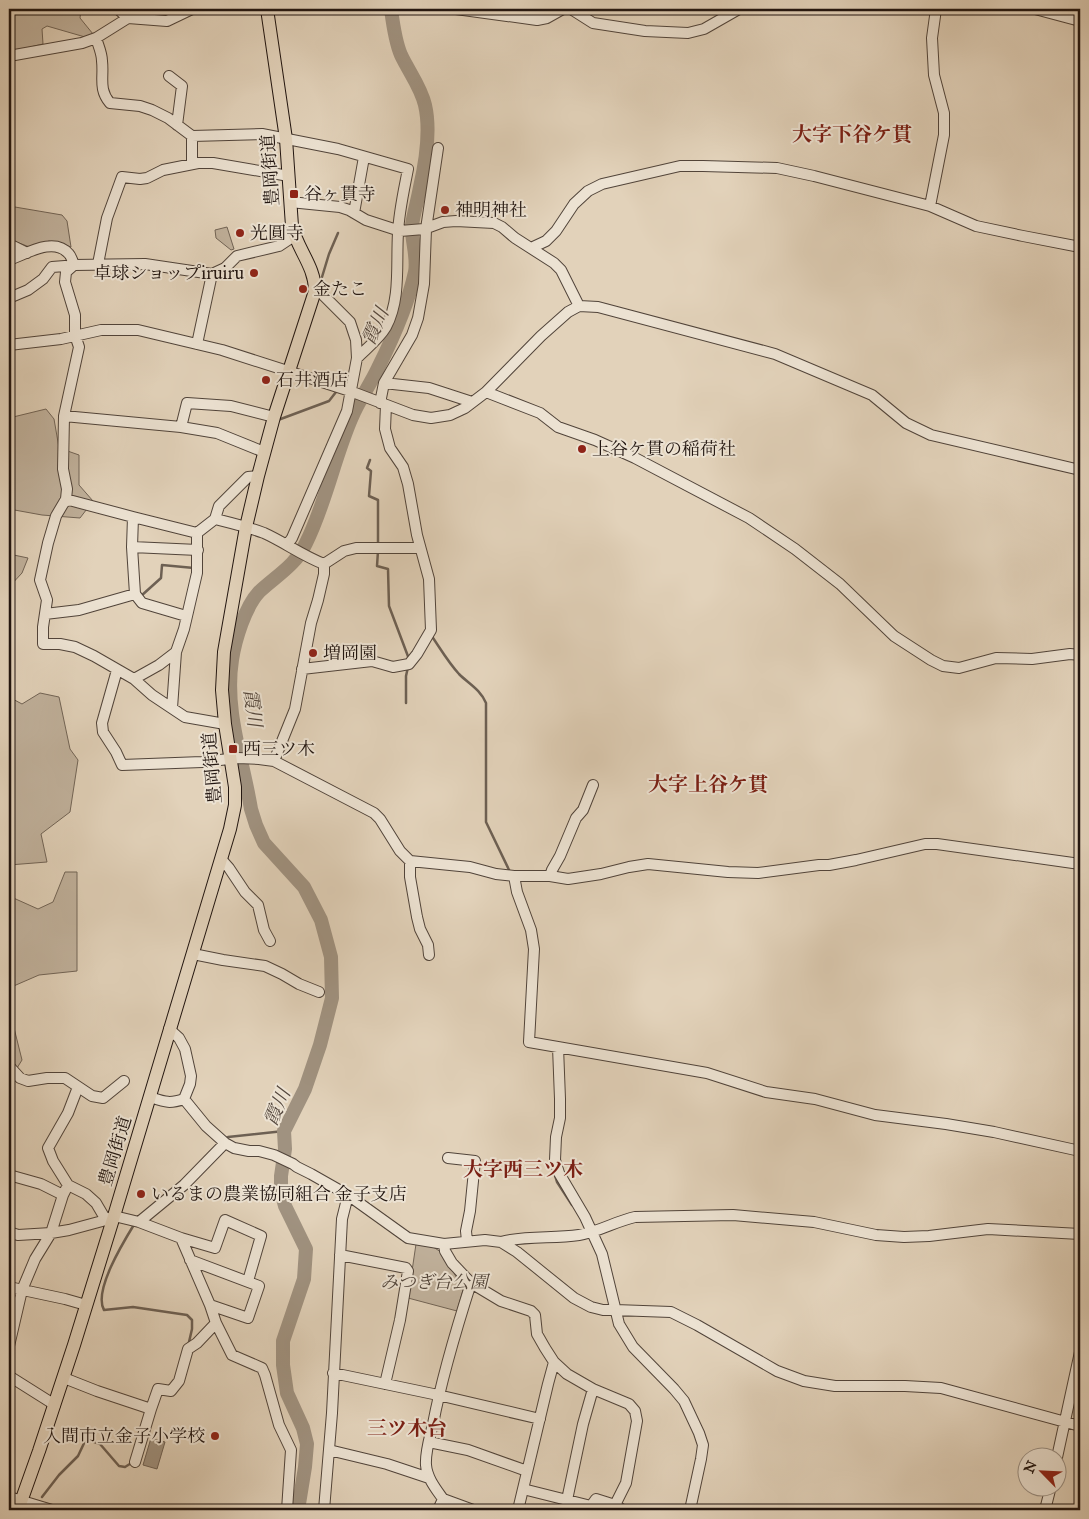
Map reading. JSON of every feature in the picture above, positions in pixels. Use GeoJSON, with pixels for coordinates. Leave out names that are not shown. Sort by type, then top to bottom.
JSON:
{"type":"FeatureCollection","features":[{"type":"Feature","properties":{"kind":"main road","name":"豊岡街道"},"geometry":{"type":"LineString","coordinates":[[16,1503],[64,1378],[110,1218],[150,1097],[193,954],[230,829],[235,805],[234,759],[225,724],[222,690],[224,652],[246,527],[264,452],[315,291],[314,276],[294,236],[292,226],[286,139],[267,9]]}},
{"type":"Feature","properties":{"kind":"street"},"geometry":{"type":"LineString","coordinates":[[118,9],[128,18]]}},
{"type":"Feature","properties":{"kind":"street"},"geometry":{"type":"LineString","coordinates":[[9,56],[82,43],[96,38],[128,18],[168,21],[192,9]]}},
{"type":"Feature","properties":{"kind":"street"},"geometry":{"type":"LineString","coordinates":[[456,9],[537,20],[546,18],[563,9]]}},
{"type":"Feature","properties":{"kind":"street"},"geometry":{"type":"LineString","coordinates":[[571,9],[593,23],[645,31],[688,33],[704,29],[740,9]]}},
{"type":"Feature","properties":{"kind":"street"},"geometry":{"type":"LineString","coordinates":[[930,206],[944,135],[944,113],[934,75],[932,38],[936,9]]}},
{"type":"Feature","properties":{"kind":"street"},"geometry":{"type":"LineString","coordinates":[[1035,9],[1080,21]]}},
{"type":"Feature","properties":{"kind":"street"},"geometry":{"type":"LineString","coordinates":[[96,38],[102,60],[103,91],[110,103],[140,106],[152,110],[168,118],[192,136],[262,134],[338,149],[408,169],[399,231],[395,298],[391,313],[386,327],[377,339],[357,358]]}},
{"type":"Feature","properties":{"kind":"street"},"geometry":{"type":"LineString","coordinates":[[169,76],[182,86],[177,125]]}},
{"type":"Feature","properties":{"kind":"street"},"geometry":{"type":"LineString","coordinates":[[192,136],[192,164]]}},
{"type":"Feature","properties":{"kind":"street"},"geometry":{"type":"LineString","coordinates":[[302,669],[366,661],[393,667],[409,664],[418,654],[431,630],[429,579],[420,548],[408,484],[403,467],[390,448],[380,403],[384,383],[412,334],[418,318],[424,284],[425,229],[438,148]]}},
{"type":"Feature","properties":{"kind":"street"},"geometry":{"type":"LineString","coordinates":[[354,213],[364,157]]}},
{"type":"Feature","properties":{"kind":"street"},"geometry":{"type":"LineString","coordinates":[[98,264],[107,218],[122,177],[147,178],[163,170],[192,164],[213,163],[289,176]]}},
{"type":"Feature","properties":{"kind":"street"},"geometry":{"type":"LineString","coordinates":[[531,248],[546,241],[556,231],[574,204],[588,191],[602,184],[680,166],[777,168],[930,206],[976,226],[1080,247]]}},
{"type":"Feature","properties":{"kind":"street"},"geometry":{"type":"LineString","coordinates":[[290,202],[340,207],[366,220],[399,231],[425,229],[443,222],[494,223],[554,263],[561,270],[579,306]]}},
{"type":"Feature","properties":{"kind":"street"},"geometry":{"type":"LineString","coordinates":[[9,298],[28,290],[43,279],[52,267],[98,264],[145,264],[212,274],[225,268],[237,256],[279,246],[294,236]]}},
{"type":"Feature","properties":{"kind":"street"},"geometry":{"type":"LineString","coordinates":[[9,244],[27,253]]}},
{"type":"Feature","properties":{"kind":"street"},"geometry":{"type":"LineString","coordinates":[[9,260],[40,247],[50,245],[69,254],[72,266]]}},
{"type":"Feature","properties":{"kind":"street"},"geometry":{"type":"LineString","coordinates":[[72,266],[66,272],[65,282],[75,315],[75,335],[79,347],[64,416],[63,469],[67,488],[65,502],[56,516],[40,580],[47,600],[43,626],[43,644],[60,644],[75,647],[134,679],[152,696],[184,717],[225,724]]}},
{"type":"Feature","properties":{"kind":"street"},"geometry":{"type":"LineString","coordinates":[[197,344],[212,274]]}},
{"type":"Feature","properties":{"kind":"street"},"geometry":{"type":"LineString","coordinates":[[287,545],[292,538],[347,411],[357,358],[356,340],[350,322],[322,294],[315,291]]}},
{"type":"Feature","properties":{"kind":"street"},"geometry":{"type":"LineString","coordinates":[[9,345],[61,339],[101,330],[138,330],[222,350],[352,392],[413,415],[431,418],[450,415],[465,408],[486,392],[562,316],[579,306],[598,307],[775,354],[872,395],[906,423],[931,436],[1080,470]]}},
{"type":"Feature","properties":{"kind":"street"},"geometry":{"type":"LineString","coordinates":[[384,383],[429,388],[472,402]]}},
{"type":"Feature","properties":{"kind":"street"},"geometry":{"type":"LineString","coordinates":[[486,392],[540,413],[558,427],[595,440],[635,458],[749,518],[795,549],[840,584],[894,636],[943,666],[959,668],[996,658],[1032,659],[1070,654],[1080,655]]}},
{"type":"Feature","properties":{"kind":"street"},"geometry":{"type":"LineString","coordinates":[[181,427],[187,403],[231,406],[274,417]]}},
{"type":"Feature","properties":{"kind":"street"},"geometry":{"type":"LineString","coordinates":[[64,416],[181,427],[217,433],[264,452]]}},
{"type":"Feature","properties":{"kind":"street"},"geometry":{"type":"LineString","coordinates":[[65,502],[69,500],[197,532],[215,519],[219,506],[248,477],[258,476]]}},
{"type":"Feature","properties":{"kind":"street"},"geometry":{"type":"LineString","coordinates":[[133,517],[132,547],[135,594],[142,603],[186,616]]}},
{"type":"Feature","properties":{"kind":"street"},"geometry":{"type":"LineString","coordinates":[[215,519],[262,532],[317,561],[324,574],[311,623],[295,709],[274,761]]}},
{"type":"Feature","properties":{"kind":"street"},"geometry":{"type":"LineString","coordinates":[[172,708],[176,652],[197,573],[197,532]]}},
{"type":"Feature","properties":{"kind":"street"},"geometry":{"type":"LineString","coordinates":[[132,547],[198,550]]}},
{"type":"Feature","properties":{"kind":"street"},"geometry":{"type":"LineString","coordinates":[[317,561],[356,548],[420,548]]}},
{"type":"Feature","properties":{"kind":"street"},"geometry":{"type":"LineString","coordinates":[[46,614],[79,610],[135,594]]}},
{"type":"Feature","properties":{"kind":"street"},"geometry":{"type":"LineString","coordinates":[[134,679],[159,665],[176,652]]}},
{"type":"Feature","properties":{"kind":"street"},"geometry":{"type":"LineString","coordinates":[[117,670],[102,723],[103,732],[122,765],[234,759],[274,761],[374,813],[400,851],[410,861],[470,867],[496,874],[514,876],[576,878],[648,864],[758,873],[829,865],[925,844],[950,845],[1080,864]]}},
{"type":"Feature","properties":{"kind":"street"},"geometry":{"type":"LineString","coordinates":[[550,876],[576,818],[583,810],[593,785]]}},
{"type":"Feature","properties":{"kind":"street"},"geometry":{"type":"LineString","coordinates":[[221,858],[245,892],[258,905],[264,930],[270,941]]}},
{"type":"Feature","properties":{"kind":"street"},"geometry":{"type":"LineString","coordinates":[[410,861],[410,877],[417,917],[420,929],[428,945],[429,955]]}},
{"type":"Feature","properties":{"kind":"street"},"geometry":{"type":"LineString","coordinates":[[514,876],[517,892],[531,930],[534,949],[529,1042],[707,1074],[766,1092],[815,1099],[875,1115],[994,1132],[1080,1151]]}},
{"type":"Feature","properties":{"kind":"street"},"geometry":{"type":"LineString","coordinates":[[193,954],[265,966],[319,992]]}},
{"type":"Feature","properties":{"kind":"street"},"geometry":{"type":"LineString","coordinates":[[169,1029],[185,1049],[191,1076],[184,1099]]}},
{"type":"Feature","properties":{"kind":"street"},"geometry":{"type":"LineString","coordinates":[[558,1047],[560,1118],[556,1137],[555,1160],[559,1174],[592,1232],[602,1254],[615,1310],[625,1336],[684,1401],[699,1433],[703,1445],[690,1510]]}},
{"type":"Feature","properties":{"kind":"street"},"geometry":{"type":"LineString","coordinates":[[9,1066],[20,1078],[28,1081],[65,1078],[92,1096],[102,1098],[124,1081]]}},
{"type":"Feature","properties":{"kind":"street"},"geometry":{"type":"LineString","coordinates":[[78,1087],[68,1113],[48,1148],[53,1161],[68,1185],[86,1194],[110,1218]]}},
{"type":"Feature","properties":{"kind":"street"},"geometry":{"type":"LineString","coordinates":[[150,1097],[168,1103],[184,1099]]}},
{"type":"Feature","properties":{"kind":"street"},"geometry":{"type":"LineString","coordinates":[[184,1099],[223,1142],[234,1148],[274,1155],[293,1164],[348,1195],[408,1238],[444,1244],[485,1240],[501,1242],[512,1239],[579,1235],[635,1217],[707,1214],[814,1222],[876,1235],[904,1237],[988,1229],[1080,1234]]}},
{"type":"Feature","properties":{"kind":"street"},"geometry":{"type":"LineString","coordinates":[[139,1222],[184,1185],[223,1142]]}},
{"type":"Feature","properties":{"kind":"street"},"geometry":{"type":"LineString","coordinates":[[448,1158],[475,1161],[466,1231],[467,1241]]}},
{"type":"Feature","properties":{"kind":"street"},"geometry":{"type":"LineString","coordinates":[[9,1175],[41,1184],[63,1194]]}},
{"type":"Feature","properties":{"kind":"street"},"geometry":{"type":"LineString","coordinates":[[9,1346],[22,1290],[34,1259],[51,1233],[63,1194],[68,1185]]}},
{"type":"Feature","properties":{"kind":"street"},"geometry":{"type":"LineString","coordinates":[[324,1510],[334,1373],[342,1219],[348,1195]]}},
{"type":"Feature","properties":{"kind":"street"},"geometry":{"type":"LineString","coordinates":[[9,1232],[18,1235],[51,1233],[69,1230],[110,1218],[139,1222],[181,1238],[215,1248],[225,1220],[261,1236],[248,1281]]}},
{"type":"Feature","properties":{"kind":"street"},"geometry":{"type":"LineString","coordinates":[[181,1238],[216,1323],[232,1355],[262,1368],[279,1425],[291,1450],[287,1510]]}},
{"type":"Feature","properties":{"kind":"street"},"geometry":{"type":"LineString","coordinates":[[501,1242],[518,1252],[574,1298],[591,1307],[603,1310],[671,1312],[777,1371],[804,1381],[835,1386],[941,1388],[1080,1426]]}},
{"type":"Feature","properties":{"kind":"street"},"geometry":{"type":"LineString","coordinates":[[444,1244],[445,1251],[452,1263],[471,1283],[501,1301],[531,1311],[535,1315],[538,1334],[554,1362],[567,1374],[593,1389],[629,1404],[634,1411],[636,1421],[626,1483],[619,1508],[596,1500],[589,1508],[523,1489]]}},
{"type":"Feature","properties":{"kind":"street"},"geometry":{"type":"LineString","coordinates":[[340,1255],[406,1268],[408,1271],[400,1320],[385,1384]]}},
{"type":"Feature","properties":{"kind":"street"},"geometry":{"type":"LineString","coordinates":[[190,1260],[259,1286],[248,1318],[210,1305]]}},
{"type":"Feature","properties":{"kind":"street"},"geometry":{"type":"LineString","coordinates":[[471,1283],[438,1395],[426,1465],[429,1478],[443,1499],[473,1510]]}},
{"type":"Feature","properties":{"kind":"street"},"geometry":{"type":"LineString","coordinates":[[9,1287],[86,1305]]}},
{"type":"Feature","properties":{"kind":"street"},"geometry":{"type":"LineString","coordinates":[[135,1462],[158,1389],[172,1391],[179,1381],[188,1349],[197,1343],[216,1323]]}},
{"type":"Feature","properties":{"kind":"street"},"geometry":{"type":"LineString","coordinates":[[1060,1446],[1080,1352]]}},
{"type":"Feature","properties":{"kind":"street"},"geometry":{"type":"LineString","coordinates":[[518,1510],[554,1362]]}},
{"type":"Feature","properties":{"kind":"street"},"geometry":{"type":"LineString","coordinates":[[334,1373],[540,1419]]}},
{"type":"Feature","properties":{"kind":"street"},"geometry":{"type":"LineString","coordinates":[[9,1376],[55,1405]]}},
{"type":"Feature","properties":{"kind":"street"},"geometry":{"type":"LineString","coordinates":[[64,1378],[151,1409]]}},
{"type":"Feature","properties":{"kind":"street"},"geometry":{"type":"LineString","coordinates":[[566,1500],[593,1389]]}},
{"type":"Feature","properties":{"kind":"street"},"geometry":{"type":"LineString","coordinates":[[429,1442],[468,1450],[527,1471]]}},
{"type":"Feature","properties":{"kind":"street"},"geometry":{"type":"LineString","coordinates":[[329,1450],[387,1464],[429,1478]]}},
{"type":"Feature","properties":{"kind":"street"},"geometry":{"type":"LineString","coordinates":[[1045,1510],[1048,1496]]}},
{"type":"Feature","properties":{"kind":"street"},"geometry":{"type":"LineString","coordinates":[[438,1510],[443,1499]]}},
{"type":"Feature","properties":{"kind":"street"},"geometry":{"type":"LineString","coordinates":[[16,1503],[52,1510]]}},
{"type":"Feature","properties":{"kind":"green space"},"geometry":{"type":"Polygon","coordinates":[[[9,9],[81,9],[80,18],[93,34],[85,37],[47,26],[42,29],[43,44],[9,52],[9,9]]]}},
{"type":"Feature","properties":{"kind":"green space"},"geometry":{"type":"Polygon","coordinates":[[[9,206],[62,215],[67,221],[71,247],[49,241],[32,248],[9,239],[9,206]]]}},
{"type":"Feature","properties":{"kind":"green space"},"geometry":{"type":"Polygon","coordinates":[[[227,227],[234,249],[231,250],[216,238],[215,230],[227,227]]]}},
{"type":"Feature","properties":{"kind":"green space"},"geometry":{"type":"Polygon","coordinates":[[[46,409],[54,419],[59,448],[79,455],[79,485],[93,501],[80,518],[42,515],[9,509],[9,418],[46,409]]]}},
{"type":"Feature","properties":{"kind":"green space"},"geometry":{"type":"Polygon","coordinates":[[[9,554],[28,558],[22,573],[9,587],[9,554]]]}},
{"type":"Feature","properties":{"kind":"green space"},"geometry":{"type":"Polygon","coordinates":[[[40,693],[59,697],[70,749],[78,760],[70,812],[41,834],[47,862],[9,865],[9,697],[22,704],[40,693]]]}},
{"type":"Feature","properties":{"kind":"green space"},"geometry":{"type":"Polygon","coordinates":[[[65,872],[77,872],[77,971],[39,975],[9,988],[9,896],[38,909],[53,902],[65,872]]]}},
{"type":"Feature","properties":{"kind":"green space"},"geometry":{"type":"Polygon","coordinates":[[[9,1023],[14,1028],[22,1060],[9,1081],[9,1023]]]}},
{"type":"Feature","properties":{"kind":"green space","name":"みつぎ台公園"},"geometry":{"type":"Polygon","coordinates":[[[427,1243],[444,1254],[463,1290],[457,1311],[408,1298],[416,1244],[427,1243]]]}},
{"type":"Feature","properties":{"kind":"shaded area"},"geometry":{"type":"Polygon","coordinates":[[[151,1438],[165,1442],[157,1469],[143,1465],[151,1438]]]}},
{"type":"Feature","properties":{"kind":"waterway","name":"霞川"},"geometry":{"type":"LineString","coordinates":[[298,1510],[307,1444],[303,1428],[287,1393],[283,1365],[283,1341],[304,1279],[306,1249],[285,1206],[281,1191],[281,1176],[285,1149],[284,1131],[305,1089],[320,1045],[332,998],[331,957],[321,920],[304,887],[264,843],[256,825],[235,735],[230,697],[230,679],[236,643],[241,624],[249,606],[259,592],[297,558],[313,528],[340,448],[355,411],[394,333],[404,309],[415,272],[416,260],[412,225],[426,156],[428,125],[421,92],[399,50],[391,9]]}},
{"type":"Feature","properties":{"kind":"waterway"},"geometry":{"type":"LineString","coordinates":[[322,277],[338,233]]}},
{"type":"Feature","properties":{"kind":"waterway"},"geometry":{"type":"LineString","coordinates":[[278,420],[329,401],[336,392]]}},
{"type":"Feature","properties":{"kind":"waterway"},"geometry":{"type":"LineString","coordinates":[[370,460],[367,468],[371,471],[369,496],[378,500],[378,546]]}},
{"type":"Feature","properties":{"kind":"waterway"},"geometry":{"type":"LineString","coordinates":[[378,551],[377,566],[388,569],[389,606],[409,659]]}},
{"type":"Feature","properties":{"kind":"waterway"},"geometry":{"type":"LineString","coordinates":[[141,596],[161,578],[162,565],[194,568]]}},
{"type":"Feature","properties":{"kind":"waterway"},"geometry":{"type":"LineString","coordinates":[[431,635],[455,669],[477,690],[486,703],[486,822],[510,872]]}},
{"type":"Feature","properties":{"kind":"waterway"},"geometry":{"type":"LineString","coordinates":[[406,703],[408,667]]}},
{"type":"Feature","properties":{"kind":"waterway"},"geometry":{"type":"LineString","coordinates":[[224,1139],[284,1131]]}},
{"type":"Feature","properties":{"kind":"waterway"},"geometry":{"type":"LineString","coordinates":[[552,1166],[557,1182],[572,1205]]}},
{"type":"Feature","properties":{"kind":"waterway"},"geometry":{"type":"LineString","coordinates":[[135,1223],[117,1253],[106,1279],[102,1302],[104,1310],[133,1307],[187,1315],[192,1320],[189,1342]]}},
{"type":"Feature","properties":{"kind":"waterway"},"geometry":{"type":"LineString","coordinates":[[42,1497],[59,1475],[78,1456],[86,1439],[100,1444],[119,1466],[125,1467],[133,1462]]}},
{"type":"Feature","properties":{"kind":"place","name":"谷ヶ貫寺"},"geometry":{"type":"Point","coordinates":[294,194]}},
{"type":"Feature","properties":{"kind":"place","name":"神明神社"},"geometry":{"type":"Point","coordinates":[445,210]}},
{"type":"Feature","properties":{"kind":"place","name":"光圓寺"},"geometry":{"type":"Point","coordinates":[240,233]}},
{"type":"Feature","properties":{"kind":"place","name":"卓球ショップiruiru"},"geometry":{"type":"Point","coordinates":[254,273]}},
{"type":"Feature","properties":{"kind":"place","name":"金たこ"},"geometry":{"type":"Point","coordinates":[303,289]}},
{"type":"Feature","properties":{"kind":"place","name":"石井酒店"},"geometry":{"type":"Point","coordinates":[266,380]}},
{"type":"Feature","properties":{"kind":"place","name":"上谷ケ貫の稲荷社"},"geometry":{"type":"Point","coordinates":[582,449]}},
{"type":"Feature","properties":{"kind":"place","name":"増岡園"},"geometry":{"type":"Point","coordinates":[313,653]}},
{"type":"Feature","properties":{"kind":"place","name":"西三ツ木"},"geometry":{"type":"Point","coordinates":[233,749]}},
{"type":"Feature","properties":{"kind":"place","name":"いるまの農業協同組合 金子支店"},"geometry":{"type":"Point","coordinates":[141,1194]}},
{"type":"Feature","properties":{"kind":"place","name":"入間市立金子小学校"},"geometry":{"type":"Point","coordinates":[215,1436]}},
{"type":"Feature","properties":{"kind":"district","name":"大字下谷ケ貫"},"geometry":{"type":"Point","coordinates":[852,134]}},
{"type":"Feature","properties":{"kind":"district","name":"大字上谷ケ貫"},"geometry":{"type":"Point","coordinates":[708,784]}},
{"type":"Feature","properties":{"kind":"district","name":"大字西三ツ木"},"geometry":{"type":"Point","coordinates":[523,1169]}},
{"type":"Feature","properties":{"kind":"district","name":"三ツ木台"},"geometry":{"type":"Point","coordinates":[407,1428]}}]}
